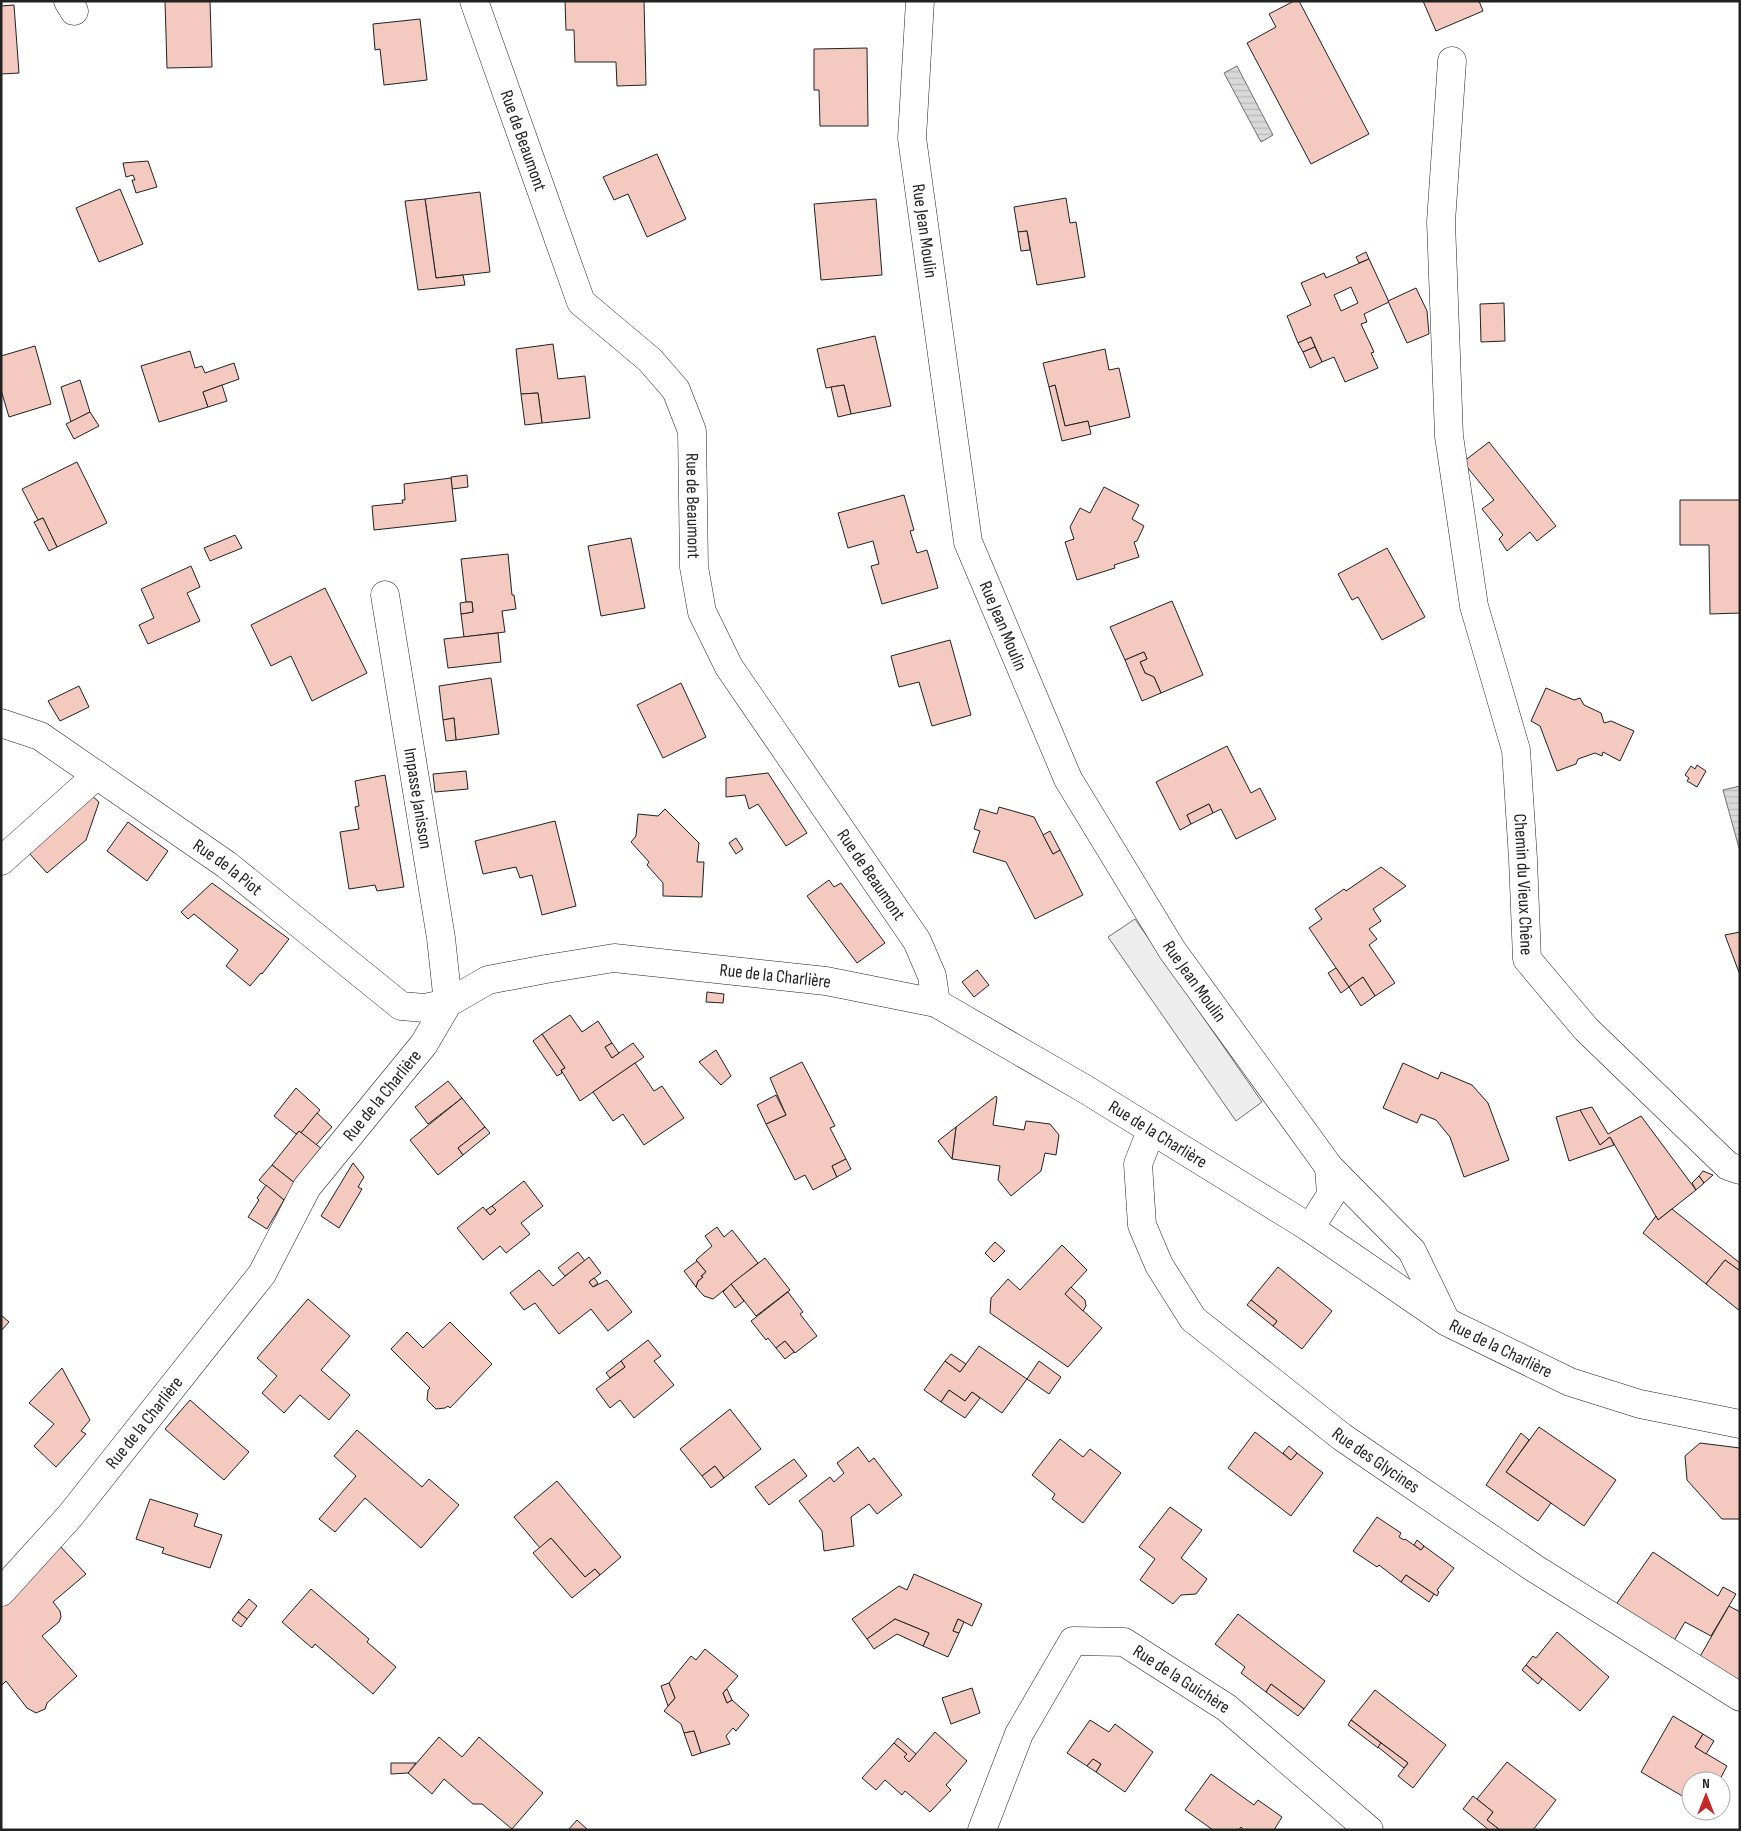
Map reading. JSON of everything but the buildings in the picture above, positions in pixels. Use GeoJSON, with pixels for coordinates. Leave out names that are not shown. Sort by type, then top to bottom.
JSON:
{"type":"FeatureCollection","features":[{"type":"Feature","properties":{"kind":"street","name":"Rue de Beaumont"},"geometry":{"type":"LineString","coordinates":[[474,1],[580,302],[650,360],[676,390],[680,398],[692,431],[694,567],[702,612],[729,667],[917,941],[932,976],[936,1004]]}},
{"type":"Feature","properties":{"kind":"street","name":"Rue Jean Moulin"},"geometry":{"type":"LineString","coordinates":[[920,2],[912,138],[968,542],[1068,779],[1172,950],[1328,1167],[1412,1251],[1447,1322]]}},
{"type":"Feature","properties":{"kind":"street","name":"Chemin du Vieux Chêne"},"geometry":{"type":"LineString","coordinates":[[1452,61],[1441,222],[1449,436],[1474,606],[1516,750],[1527,959],[1586,1029],[1728,1166],[1740,1170]]}},
{"type":"Feature","properties":{"kind":"street","name":"Impasse Janisson"},"geometry":{"type":"LineString","coordinates":[[385,594],[441,938],[448,1004]]}},
{"type":"Feature","properties":{"kind":"street","name":"Rue de la Piot"},"geometry":{"type":"LineString","coordinates":[[1,723],[40,736],[227,865],[401,1006],[425,1008],[448,1004]]}},
{"type":"Feature","properties":{"kind":"street"},"geometry":{"type":"LineString","coordinates":[[1,861],[97,775]]}},
{"type":"Feature","properties":{"kind":"street","name":"Rue de la Charlière"},"geometry":{"type":"LineString","coordinates":[[1,1592],[70,1516],[262,1274],[307,1187],[424,1044],[448,1004],[488,980],[546,968],[614,958],[826,981],[936,1004],[1085,1089],[1310,1228],[1447,1322],[1570,1382],[1640,1404],[1740,1424]]}},
{"type":"Feature","properties":{"kind":"street","name":"Rue des Glycines"},"geometry":{"type":"LineString","coordinates":[[1151,1131],[1138,1164],[1142,1225],[1159,1265],[1193,1319],[1342,1437],[1534,1568],[1740,1697]]}},
{"type":"Feature","properties":{"kind":"street","name":"Rue Jean Moulin"},"geometry":{"type":"LineString","coordinates":[[1310,1228],[1331,1195],[1328,1167]]}},
{"type":"Feature","properties":{"kind":"street","name":"Rue de la Guichère"},"geometry":{"type":"LineString","coordinates":[[982,1830],[1019,1734],[1072,1641],[1124,1642],[1219,1702],[1369,1830]]}},
{"type":"Feature","properties":{"kind":"shaded area"},"geometry":{"type":"Polygon","coordinates":[[[1237,66],[1273,135],[1261,142],[1224,73],[1237,66]]]}},
{"type":"Feature","properties":{"kind":"shaded area"},"geometry":{"type":"Polygon","coordinates":[[[1740,786],[1740,847],[1739,848],[1723,790],[1740,786]]]}},
{"type":"Feature","properties":{"kind":"shaded area"},"geometry":{"type":"Polygon","coordinates":[[[1135,919],[1262,1102],[1236,1121],[1108,937],[1135,919]]]}}]}
